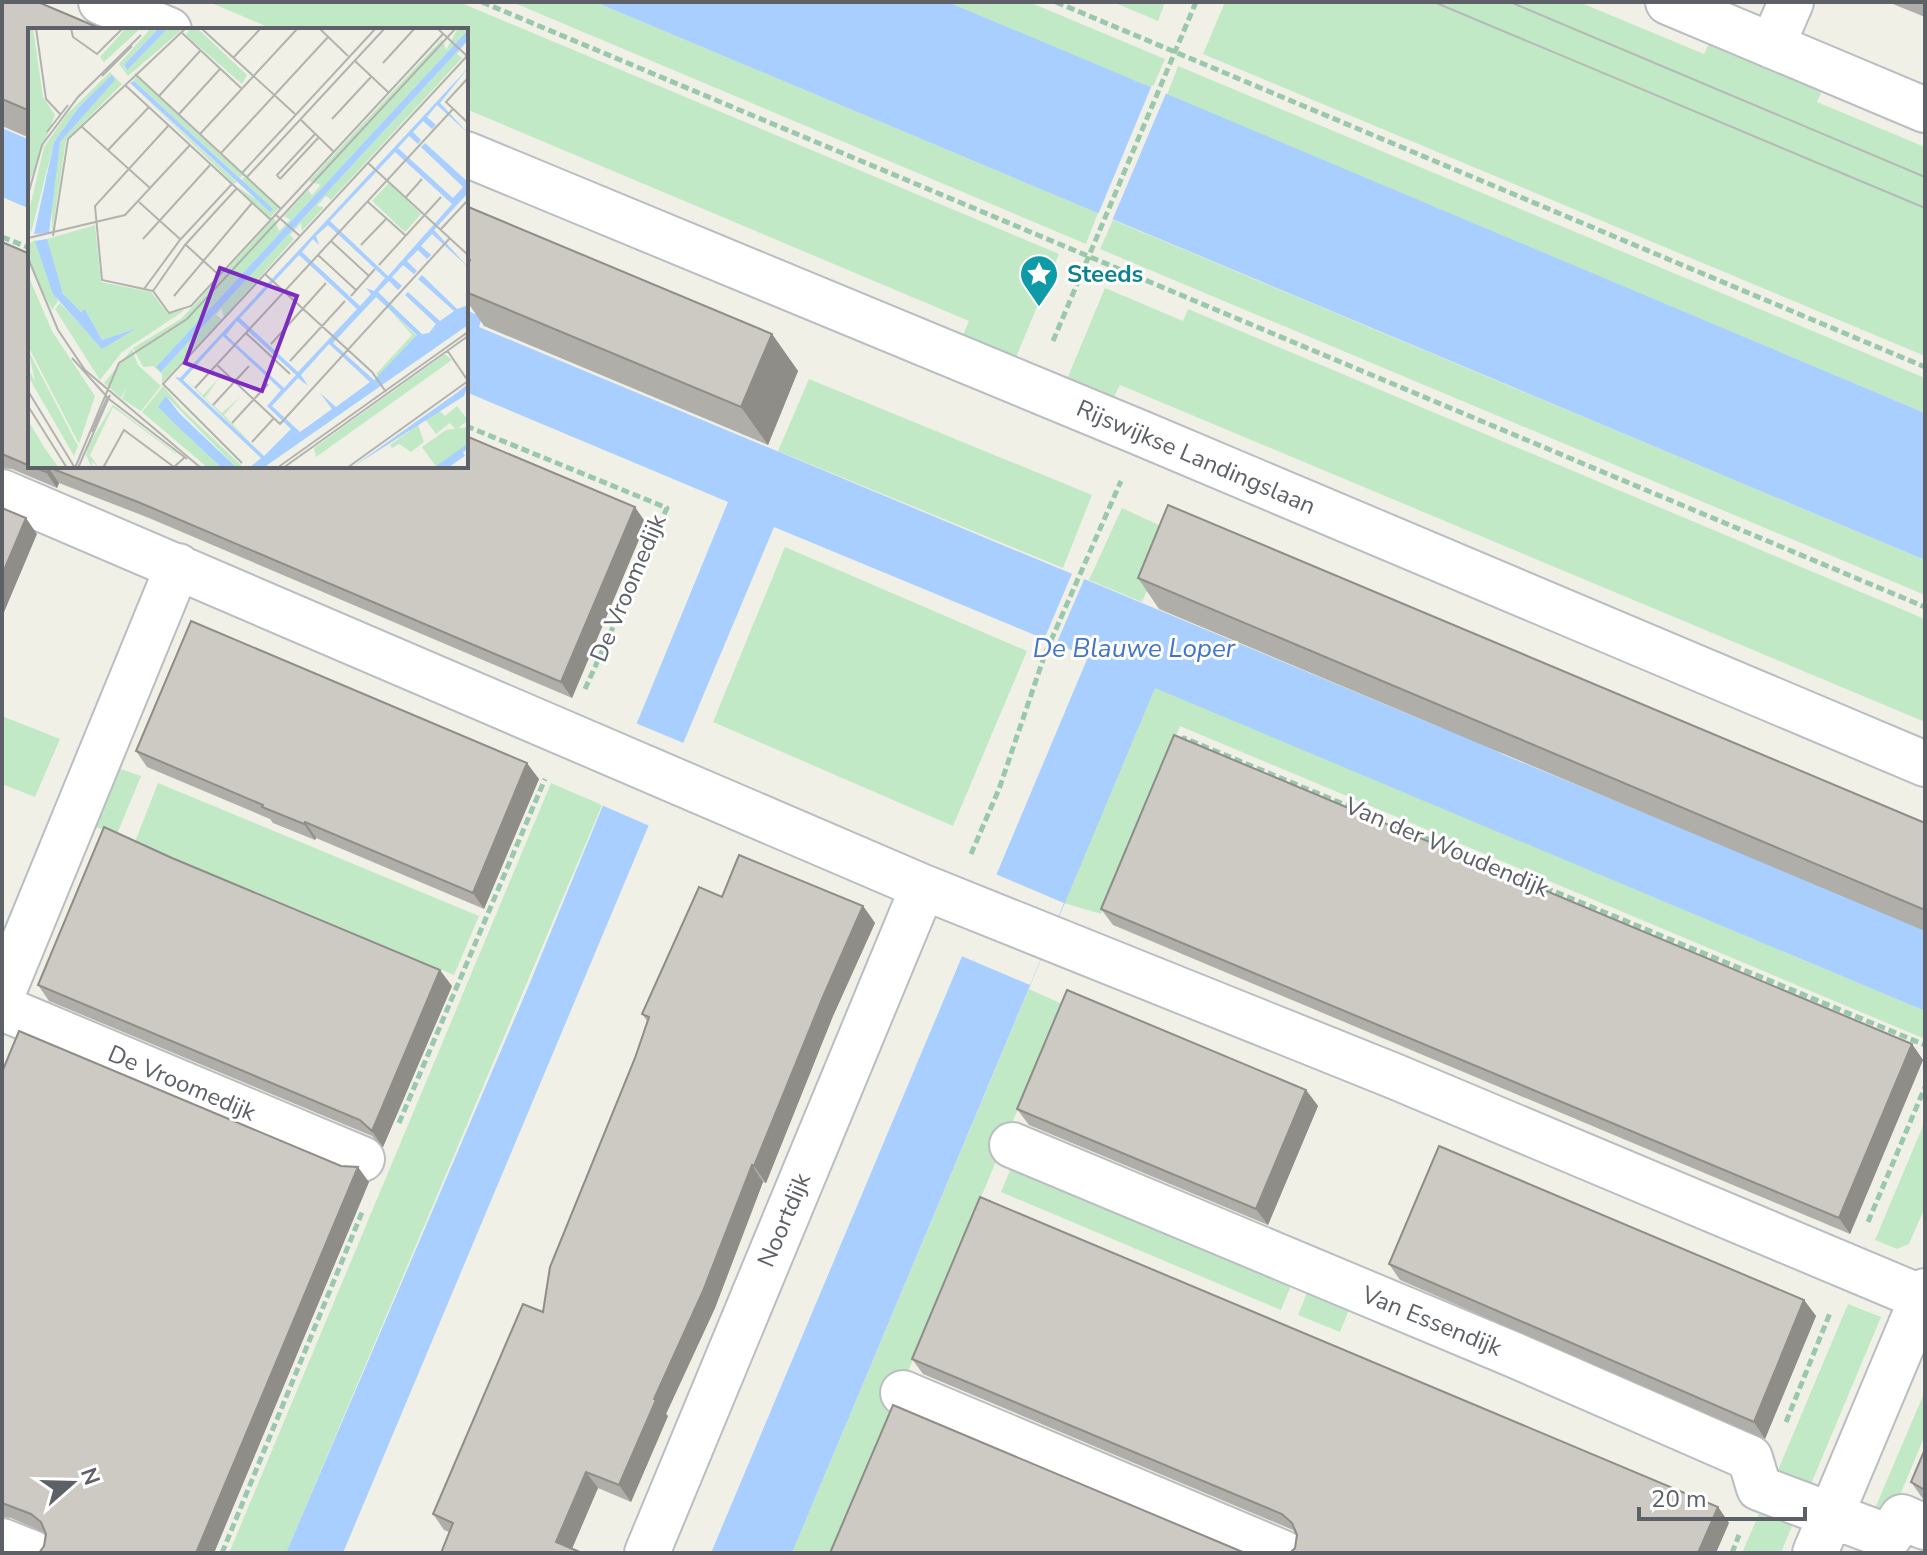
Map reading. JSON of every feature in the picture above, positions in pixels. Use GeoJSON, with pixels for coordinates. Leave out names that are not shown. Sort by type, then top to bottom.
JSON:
{"type":"FeatureCollection","features":[{"type":"Feature","properties":{"kind":"street"},"geometry":{"type":"LineString","coordinates":[[101,2],[164,28]]}},
{"type":"Feature","properties":{"kind":"street"},"geometry":{"type":"LineString","coordinates":[[1668,2],[1925,110]]}},
{"type":"Feature","properties":{"kind":"street"},"geometry":{"type":"LineString","coordinates":[[1772,46],[1791,2]]}},
{"type":"Feature","properties":{"kind":"street","name":"Rijswijkse Landingslaan"},"geometry":{"type":"LineString","coordinates":[[468,155],[1143,434],[1925,764]]}},
{"type":"Feature","properties":{"kind":"street"},"geometry":{"type":"LineString","coordinates":[[2,492],[948,897],[1394,1076],[1849,1268],[1924,1296],[1823,1534]]}},
{"type":"Feature","properties":{"kind":"street"},"geometry":{"type":"LineString","coordinates":[[2,995],[178,566]]}},
{"type":"Feature","properties":{"kind":"street","name":"Noortdijk"},"geometry":{"type":"LineString","coordinates":[[647,1553],[948,897]]}},
{"type":"Feature","properties":{"kind":"street","name":"De Vroomedijk"},"geometry":{"type":"LineString","coordinates":[[2,1008],[362,1159]]}},
{"type":"Feature","properties":{"kind":"street","name":"Van Essendijk"},"geometry":{"type":"LineString","coordinates":[[1012,1145],[1512,1354],[1750,1458],[1759,1488]]}},
{"type":"Feature","properties":{"kind":"street"},"geometry":{"type":"LineString","coordinates":[[903,1393],[1283,1553]]}},
{"type":"Feature","properties":{"kind":"street"},"geometry":{"type":"LineString","coordinates":[[1759,1488],[1823,1534],[1889,1537],[1902,1517],[1925,1527]]}},
{"type":"Feature","properties":{"kind":"street"},"geometry":{"type":"LineString","coordinates":[[2,1541],[32,1553]]}},
{"type":"Feature","properties":{"kind":"path"},"geometry":{"type":"LineString","coordinates":[[482,2],[1925,607]]}},
{"type":"Feature","properties":{"kind":"path"},"geometry":{"type":"LineString","coordinates":[[1056,2],[1925,367]]}},
{"type":"Feature","properties":{"kind":"path"},"geometry":{"type":"LineString","coordinates":[[1033,390],[1196,2]]}},
{"type":"Feature","properties":{"kind":"path"},"geometry":{"type":"LineString","coordinates":[[2,237],[28,247]]}},
{"type":"Feature","properties":{"kind":"path","name":"De Vroomedijk"},"geometry":{"type":"LineString","coordinates":[[468,427],[667,508],[568,734]]}},
{"type":"Feature","properties":{"kind":"path"},"geometry":{"type":"LineString","coordinates":[[948,897],[999,789],[1045,654],[1143,434]]}},
{"type":"Feature","properties":{"kind":"path","name":"Van der Woudendijk"},"geometry":{"type":"LineString","coordinates":[[1178,752],[1184,738],[1925,1045]]}},
{"type":"Feature","properties":{"kind":"path"},"geometry":{"type":"LineString","coordinates":[[1732,1553],[1925,1087]]}},
{"type":"Feature","properties":{"kind":"green space"},"geometry":{"type":"Polygon","coordinates":[[[209,2],[459,2],[1059,254],[1014,362],[961,340],[969,321],[468,110],[468,28],[270,28],[209,2]]]}},
{"type":"Feature","properties":{"kind":"green space"},"geometry":{"type":"Polygon","coordinates":[[[512,2],[595,2],[1098,213],[1086,244],[512,2]]]}},
{"type":"Feature","properties":{"kind":"green space"},"geometry":{"type":"Polygon","coordinates":[[[948,2],[1029,2],[1165,59],[1152,89],[948,2]]]}},
{"type":"Feature","properties":{"kind":"green space"},"geometry":{"type":"Polygon","coordinates":[[[1113,2],[1165,2],[1158,21],[1113,2]]]}},
{"type":"Feature","properties":{"kind":"green space"},"geometry":{"type":"Polygon","coordinates":[[[1225,2],[1579,2],[1704,54],[1712,37],[1825,84],[1817,102],[1925,147],[1925,356],[1203,54],[1225,2]]]}},
{"type":"Feature","properties":{"kind":"green space"},"geometry":{"type":"Polygon","coordinates":[[[1178,66],[1925,378],[1925,413],[1167,95],[1178,66]]]}},
{"type":"Feature","properties":{"kind":"green space"},"geometry":{"type":"Polygon","coordinates":[[[1113,220],[1925,560],[1925,595],[1100,249],[1113,220]]]}},
{"type":"Feature","properties":{"kind":"green space"},"geometry":{"type":"Polygon","coordinates":[[[1105,288],[1183,321],[1188,309],[1925,619],[1925,722],[1120,385],[1111,403],[1065,384],[1105,288]]]}},
{"type":"Feature","properties":{"kind":"green space"},"geometry":{"type":"Polygon","coordinates":[[[809,379],[1092,495],[1063,568],[778,451],[809,379]]]}},
{"type":"Feature","properties":{"kind":"green space"},"geometry":{"type":"Polygon","coordinates":[[[1122,508],[1174,532],[1142,602],[1089,580],[1122,508]]]}},
{"type":"Feature","properties":{"kind":"green space"},"geometry":{"type":"Polygon","coordinates":[[[785,547],[1027,651],[953,826],[713,722],[785,547]]]}},
{"type":"Feature","properties":{"kind":"green space"},"geometry":{"type":"Polygon","coordinates":[[[1155,687],[1925,1011],[1925,1039],[1180,726],[1101,914],[1064,903],[1155,687]]]}},
{"type":"Feature","properties":{"kind":"green space"},"geometry":{"type":"Polygon","coordinates":[[[2,716],[60,739],[35,797],[2,784],[2,716]]]}},
{"type":"Feature","properties":{"kind":"green space"},"geometry":{"type":"Polygon","coordinates":[[[118,768],[141,776],[117,834],[95,827],[118,768]]]}},
{"type":"Feature","properties":{"kind":"green space"},"geometry":{"type":"Polygon","coordinates":[[[158,783],[479,916],[454,975],[135,842],[158,783]]]}},
{"type":"Feature","properties":{"kind":"green space"},"geometry":{"type":"Polygon","coordinates":[[[551,783],[602,805],[286,1553],[229,1553],[551,783]]]}},
{"type":"Feature","properties":{"kind":"green space"},"geometry":{"type":"Polygon","coordinates":[[[1029,989],[1062,1004],[832,1553],[792,1553],[1029,989]]]}},
{"type":"Feature","properties":{"kind":"green space"},"geometry":{"type":"Polygon","coordinates":[[[1925,1121],[1925,1207],[1909,1244],[1897,1249],[1875,1240],[1925,1121]]]}},
{"type":"Feature","properties":{"kind":"green space"},"geometry":{"type":"Polygon","coordinates":[[[1016,1156],[1296,1273],[1281,1310],[1001,1192],[1016,1156]]]}},
{"type":"Feature","properties":{"kind":"green space"},"geometry":{"type":"Polygon","coordinates":[[[1312,1280],[1354,1297],[1340,1332],[1298,1315],[1312,1280]]]}},
{"type":"Feature","properties":{"kind":"green space"},"geometry":{"type":"Polygon","coordinates":[[[1848,1304],[1881,1317],[1811,1484],[1778,1470],[1848,1304]]]}},
{"type":"Feature","properties":{"kind":"green space"},"geometry":{"type":"Polygon","coordinates":[[[1925,1391],[1925,1435],[1886,1529],[1873,1513],[1925,1391]]]}},
{"type":"Feature","properties":{"kind":"green space"},"geometry":{"type":"Polygon","coordinates":[[[1762,1507],[1794,1521],[1781,1553],[1742,1553],[1762,1507]]]}},
{"type":"Feature","properties":{"kind":"water"},"geometry":{"type":"Polygon","coordinates":[[[595,2],[948,2],[1925,413],[1925,560],[595,2]]]}},
{"type":"Feature","properties":{"kind":"water"},"geometry":{"type":"Polygon","coordinates":[[[2,128],[28,139],[28,208],[2,197],[2,128]]]}},
{"type":"Feature","properties":{"kind":"water","name":"De Blauwe Loper"},"geometry":{"type":"Polygon","coordinates":[[[468,311],[482,317],[479,327],[1442,728],[1451,726],[1504,755],[1925,928],[1925,1011],[1155,688],[792,1553],[711,1553],[1088,657],[774,527],[343,1553],[286,1553],[529,985],[728,502],[468,393],[468,311]]]}},
{"type":"Feature","properties":{"kind":"pier"},"geometry":{"type":"Polygon","coordinates":[[[1152,85],[1167,91],[1111,223],[1097,217],[1152,85]]]}},
{"type":"Feature","properties":{"kind":"pier"},"geometry":{"type":"Polygon","coordinates":[[[1074,569],[1086,575],[1055,647],[1043,642],[1074,569]]]}},
{"type":"Feature","properties":{"kind":"pier"},"geometry":{"type":"Polygon","coordinates":[[[633,722],[686,744],[652,827],[599,804],[633,722]]]}},
{"type":"Feature","properties":{"kind":"pier"},"geometry":{"type":"Polygon","coordinates":[[[993,873],[1064,903],[1030,985],[959,955],[993,873]]]}},
{"type":"Feature","properties":{"kind":"building"},"geometry":{"type":"Polygon","coordinates":[[[2,2],[38,2],[99,28],[28,28],[28,110],[2,99],[2,2]]]}},
{"type":"Feature","properties":{"kind":"building"},"geometry":{"type":"Polygon","coordinates":[[[468,207],[772,334],[741,407],[468,293],[468,207]]]}},
{"type":"Feature","properties":{"kind":"building"},"geometry":{"type":"Polygon","coordinates":[[[2,242],[28,253],[28,465],[2,454],[2,242]]]}},
{"type":"Feature","properties":{"kind":"building"},"geometry":{"type":"Polygon","coordinates":[[[468,437],[635,507],[561,682],[138,502],[51,468],[468,468],[468,437]]]}},
{"type":"Feature","properties":{"kind":"building"},"geometry":{"type":"Polygon","coordinates":[[[1168,505],[1925,823],[1925,910],[1138,578],[1168,505]]]}},
{"type":"Feature","properties":{"kind":"building"},"geometry":{"type":"Polygon","coordinates":[[[2,508],[26,518],[2,575],[2,508]]]}},
{"type":"Feature","properties":{"kind":"building"},"geometry":{"type":"Polygon","coordinates":[[[191,621],[527,763],[473,893],[262,807],[136,751],[191,621]]]}},
{"type":"Feature","properties":{"kind":"building"},"geometry":{"type":"Polygon","coordinates":[[[1174,735],[1912,1044],[1839,1218],[1101,909],[1174,735]]]}},
{"type":"Feature","properties":{"kind":"building"},"geometry":{"type":"Polygon","coordinates":[[[104,827],[440,970],[372,1131],[360,1120],[38,985],[104,827]]]}},
{"type":"Feature","properties":{"kind":"building"},"geometry":{"type":"Polygon","coordinates":[[[739,855],[863,906],[752,1165],[703,1291],[619,1485],[586,1472],[556,1542],[582,1553],[441,1553],[453,1523],[433,1514],[523,1304],[543,1312],[550,1267],[649,1017],[642,1014],[699,887],[722,897],[739,855]]]}},
{"type":"Feature","properties":{"kind":"building"},"geometry":{"type":"Polygon","coordinates":[[[1067,990],[1306,1090],[1256,1209],[1017,1109],[1067,990]]]}},
{"type":"Feature","properties":{"kind":"building"},"geometry":{"type":"Polygon","coordinates":[[[19,1031],[341,1166],[358,1167],[196,1553],[39,1553],[46,1534],[41,1522],[31,1514],[2,1503],[2,1072],[19,1031]]]}},
{"type":"Feature","properties":{"kind":"building"},"geometry":{"type":"Polygon","coordinates":[[[1439,1146],[1804,1300],[1754,1422],[1389,1264],[1439,1146]]]}},
{"type":"Feature","properties":{"kind":"building"},"geometry":{"type":"Polygon","coordinates":[[[980,1197],[1718,1507],[1698,1553],[1290,1553],[1295,1548],[1297,1535],[1292,1523],[1282,1514],[912,1359],[980,1197]]]}},
{"type":"Feature","properties":{"kind":"building"},"geometry":{"type":"Polygon","coordinates":[[[893,1405],[1245,1553],[830,1553],[893,1405]]]}},
{"type":"Feature","properties":{"kind":"building"},"geometry":{"type":"Polygon","coordinates":[[[1925,1449],[1925,1490],[1911,1482],[1925,1449]]]}},
{"type":"Feature","properties":{"kind":"tram line"},"geometry":{"type":"LineString","coordinates":[[1434,2],[1925,208]]}},
{"type":"Feature","properties":{"kind":"tram line"},"geometry":{"type":"LineString","coordinates":[[1510,2],[1925,177]]}},
{"type":"Feature","properties":{"kind":"place","name":"Steeds"},"geometry":{"type":"Point","coordinates":[1039,308]}}]}
